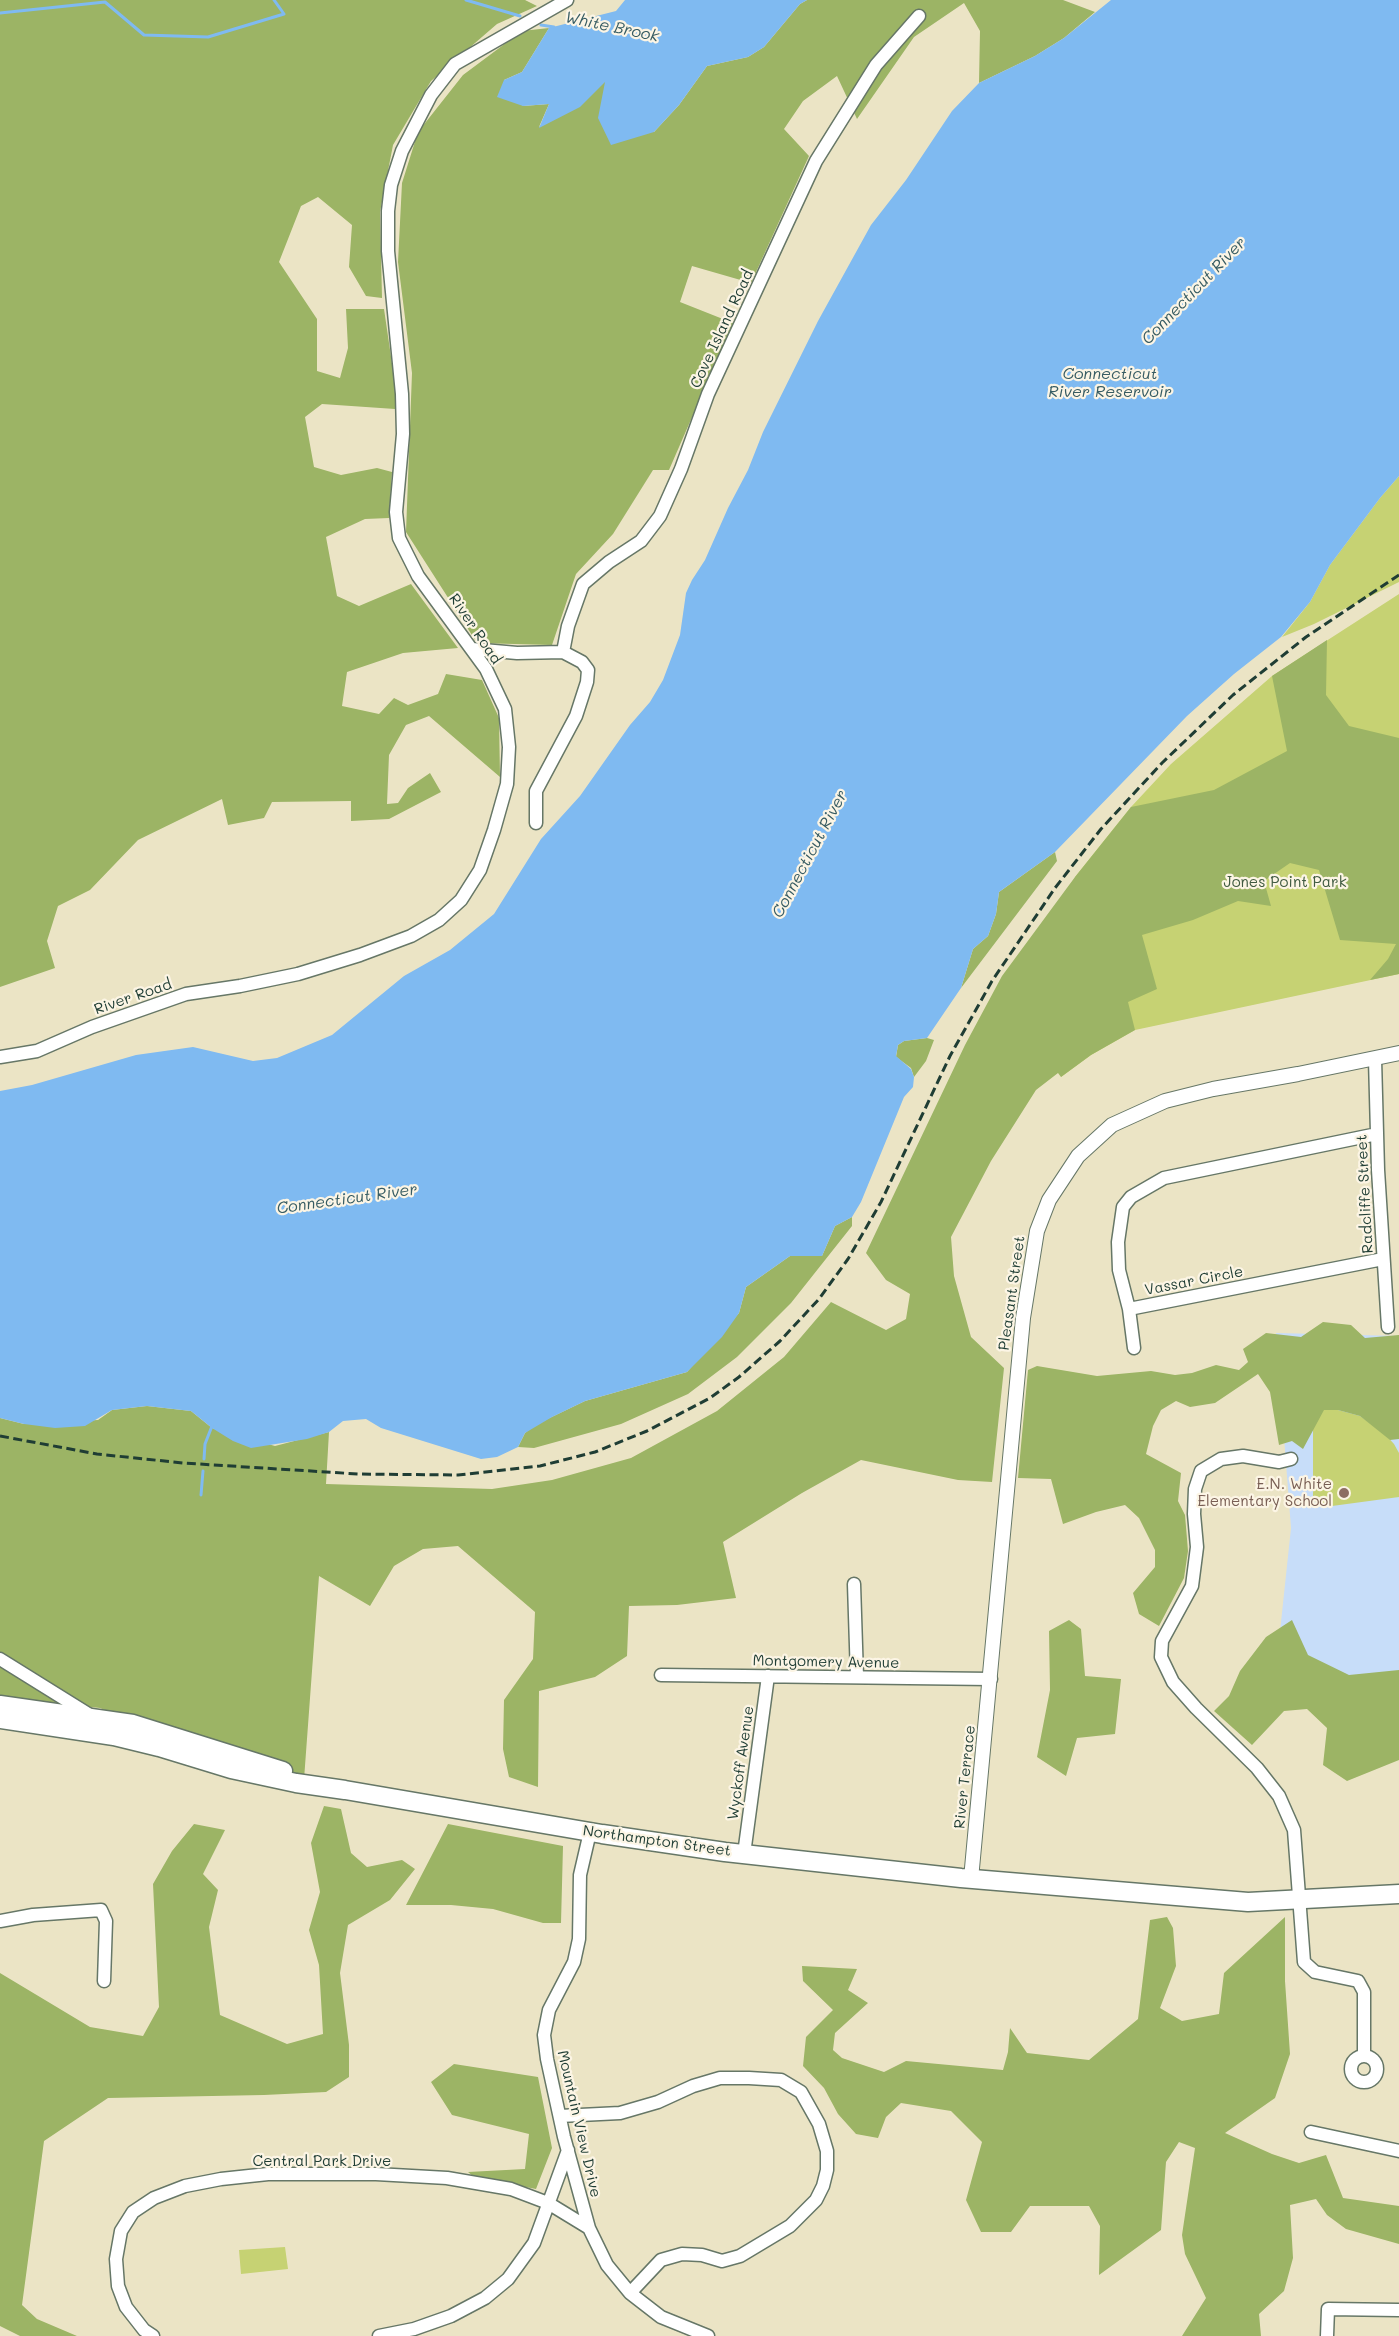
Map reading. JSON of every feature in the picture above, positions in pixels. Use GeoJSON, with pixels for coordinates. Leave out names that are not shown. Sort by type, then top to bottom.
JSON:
{"type":"FeatureCollection","features":[{"type":"Feature","properties":{"kind":"main road"},"geometry":{"type":"LineString","coordinates":[[0,1705],[94,1717],[152,1729],[345,1790]]}},
{"type":"Feature","properties":{"kind":"main road"},"geometry":{"type":"LineString","coordinates":[[0,1719],[114,1736],[261,1777],[345,1790]]}},
{"type":"Feature","properties":{"kind":"main road","name":"Northampton Street"},"geometry":{"type":"LineString","coordinates":[[345,1790],[590,1832],[744,1854],[971,1879],[1248,1902],[1399,1894]]}},
{"type":"Feature","properties":{"kind":"street","name":"River Road"},"geometry":{"type":"LineString","coordinates":[[0,1058],[36,1052],[92,1027],[186,994],[298,974],[411,936],[439,920],[461,900],[480,870],[507,784],[509,747],[505,710],[486,669],[418,576],[399,538],[396,512],[403,434],[402,394],[388,251],[388,212],[391,185],[402,151],[431,95],[455,64],[567,0]]}},
{"type":"Feature","properties":{"kind":"street","name":"Cove Island Road"},"geometry":{"type":"LineString","coordinates":[[563,652],[568,626],[583,584],[609,562],[641,541],[660,516],[681,470],[708,394],[816,161],[876,65],[919,16]]}},
{"type":"Feature","properties":{"kind":"street"},"geometry":{"type":"LineString","coordinates":[[472,649],[517,653],[563,652],[582,662],[588,670],[587,682],[576,716],[536,790],[537,823]]}},
{"type":"Feature","properties":{"kind":"street","name":"Pleasant Street"},"geometry":{"type":"LineString","coordinates":[[991,1679],[1023,1318],[1037,1231],[1049,1200],[1078,1156],[1112,1125],[1165,1101],[1213,1089],[1399,1053]]}},
{"type":"Feature","properties":{"kind":"street","name":"Radcliffe Street"},"geometry":{"type":"LineString","coordinates":[[1375,1059],[1388,1327]]}},
{"type":"Feature","properties":{"kind":"street","name":"Vassar Circle"},"geometry":{"type":"LineString","coordinates":[[1377,1134],[1164,1178],[1131,1197],[1124,1207],[1118,1242],[1119,1270],[1129,1309],[1383,1259]]}},
{"type":"Feature","properties":{"kind":"street"},"geometry":{"type":"LineString","coordinates":[[1129,1309],[1134,1348]]}},
{"type":"Feature","properties":{"kind":"street"},"geometry":{"type":"LineString","coordinates":[[1291,1459],[1279,1462],[1243,1456],[1221,1460],[1201,1472],[1195,1489],[1194,1514],[1197,1547],[1192,1586],[1162,1641],[1161,1657],[1173,1682],[1257,1768],[1279,1796],[1294,1830],[1304,1962],[1315,1972],[1358,1982],[1364,1992],[1364,2056]]}},
{"type":"Feature","properties":{"kind":"street"},"geometry":{"type":"LineString","coordinates":[[854,1584],[857,1677]]}},
{"type":"Feature","properties":{"kind":"street"},"geometry":{"type":"LineString","coordinates":[[0,1659],[94,1717]]}},
{"type":"Feature","properties":{"kind":"street","name":"Montgomery Avenue"},"geometry":{"type":"LineString","coordinates":[[661,1675],[991,1679]]}},
{"type":"Feature","properties":{"kind":"street","name":"Wyckoff Avenue"},"geometry":{"type":"LineString","coordinates":[[744,1854],[768,1676]]}},
{"type":"Feature","properties":{"kind":"street","name":"River Terrace"},"geometry":{"type":"LineString","coordinates":[[971,1879],[991,1679]]}},
{"type":"Feature","properties":{"kind":"street","name":"Mountain View Drive"},"geometry":{"type":"LineString","coordinates":[[590,1832],[580,1875],[579,1939],[574,1962],[549,2010],[544,2035],[553,2089],[589,2228],[607,2265],[630,2293],[661,2317],[708,2336]]}},
{"type":"Feature","properties":{"kind":"street"},"geometry":{"type":"LineString","coordinates":[[0,1921],[33,1915],[101,1910],[106,1921],[104,1981]]}},
{"type":"Feature","properties":{"kind":"street"},"geometry":{"type":"LineString","coordinates":[[560,2116],[621,2112],[658,2102],[693,2086],[720,2078],[749,2078],[781,2080],[801,2092],[819,2124],[827,2151],[827,2170],[823,2186],[816,2200],[790,2226],[740,2256],[722,2260],[702,2255],[682,2254],[661,2260],[630,2293]]}},
{"type":"Feature","properties":{"kind":"street"},"geometry":{"type":"LineString","coordinates":[[1311,2132],[1399,2151]]}},
{"type":"Feature","properties":{"kind":"street"},"geometry":{"type":"LineString","coordinates":[[379,2336],[414,2329],[451,2316],[485,2298],[508,2279],[534,2242],[568,2150]]}},
{"type":"Feature","properties":{"kind":"street","name":"Central Park Drive"},"geometry":{"type":"LineString","coordinates":[[153,2336],[144,2331],[126,2307],[118,2286],[116,2259],[121,2231],[133,2212],[154,2198],[184,2186],[268,2174],[376,2174],[447,2178],[512,2189],[548,2204],[589,2228]]}},
{"type":"Feature","properties":{"kind":"street"},"geometry":{"type":"LineString","coordinates":[[1327,2336],[1328,2309],[1399,2310]]}},
{"type":"Feature","properties":{"kind":"shaded area","name":"E.N. White Elementary School"},"geometry":{"type":"Polygon","coordinates":[[[1276,1333],[1399,1336],[1399,1685],[1274,1688],[1291,1528],[1276,1333]]]}},
{"type":"Feature","properties":{"kind":"green space"},"geometry":{"type":"Polygon","coordinates":[[[0,0],[525,0],[537,6],[497,24],[431,81],[393,145],[380,212],[382,298],[366,296],[349,267],[352,225],[318,197],[301,206],[279,262],[317,319],[317,371],[340,378],[348,348],[346,309],[384,309],[395,384],[395,409],[322,404],[305,417],[314,467],[341,475],[377,468],[392,472],[389,518],[365,519],[326,537],[337,596],[359,606],[411,584],[458,648],[403,653],[347,672],[342,706],[379,714],[394,698],[408,705],[438,694],[446,674],[482,680],[499,718],[500,777],[429,716],[406,725],[389,755],[387,804],[398,803],[408,788],[430,773],[441,792],[389,819],[351,821],[351,801],[272,802],[264,818],[228,825],[222,799],[138,840],[90,890],[58,906],[47,941],[55,968],[0,987],[0,0]]]}},
{"type":"Feature","properties":{"kind":"green space"},"geometry":{"type":"Polygon","coordinates":[[[807,0],[1063,0],[1095,12],[1064,38],[1035,56],[979,83],[980,31],[964,3],[914,37],[857,119],[837,76],[803,101],[784,129],[809,156],[751,283],[692,266],[680,302],[733,323],[669,470],[653,470],[613,534],[576,574],[552,645],[477,643],[406,532],[412,373],[398,262],[402,183],[418,132],[463,75],[522,31],[549,28],[522,72],[504,80],[523,106],[549,104],[539,127],[605,81],[654,132],[679,105],[707,66],[748,57],[764,47],[800,4],[807,0]]]}},
{"type":"Feature","properties":{"kind":"green space"},"geometry":{"type":"Polygon","coordinates":[[[1399,476],[1399,582],[1314,624],[1282,637],[1310,602],[1330,565],[1399,476]]]}},
{"type":"Feature","properties":{"kind":"green space","name":"Jones Point Park"},"geometry":{"type":"Polygon","coordinates":[[[1399,594],[1399,974],[1135,1030],[1091,1055],[1061,1077],[1075,877],[1131,807],[1171,764],[1272,676],[1399,594]]]}},
{"type":"Feature","properties":{"kind":"green space"},"geometry":{"type":"Polygon","coordinates":[[[1327,640],[1326,695],[1349,726],[1399,738],[1399,974],[1370,980],[1388,959],[1396,944],[1340,940],[1319,870],[1290,863],[1264,881],[1271,906],[1238,901],[1193,920],[1142,935],[1157,989],[1128,1002],[1135,1030],[1091,1055],[1061,1077],[1058,1073],[1036,1090],[991,1161],[951,1237],[954,1276],[971,1337],[1004,1368],[992,1482],[958,1480],[861,1460],[723,1542],[736,1598],[677,1605],[629,1606],[627,1656],[595,1677],[539,1691],[538,1787],[509,1777],[503,1749],[504,1700],[533,1659],[535,1612],[458,1546],[423,1549],[394,1566],[370,1606],[319,1576],[303,1793],[100,1708],[0,1697],[0,1418],[24,1424],[98,1420],[112,1410],[147,1406],[191,1411],[212,1428],[275,1446],[329,1432],[326,1484],[492,1489],[552,1480],[631,1458],[717,1411],[784,1357],[831,1302],[886,1330],[906,1319],[910,1294],[886,1280],[866,1253],[965,1045],[1002,976],[1075,877],[1131,807],[1214,790],[1287,751],[1272,676],[1327,640]]]}},
{"type":"Feature","properties":{"kind":"green space"},"geometry":{"type":"Polygon","coordinates":[[[1055,852],[1057,861],[961,988],[973,949],[988,936],[996,914],[999,892],[1055,852]]]}},
{"type":"Feature","properties":{"kind":"green space"},"geometry":{"type":"Polygon","coordinates":[[[927,1038],[934,1040],[926,1061],[914,1077],[911,1068],[896,1057],[898,1045],[904,1041],[927,1038]]]}},
{"type":"Feature","properties":{"kind":"green space"},"geometry":{"type":"Polygon","coordinates":[[[852,1217],[852,1226],[791,1303],[737,1357],[688,1394],[621,1424],[534,1448],[518,1447],[525,1433],[535,1425],[585,1401],[687,1372],[739,1313],[746,1287],[790,1256],[822,1256],[835,1226],[852,1217]]]}},
{"type":"Feature","properties":{"kind":"green space"},"geometry":{"type":"Polygon","coordinates":[[[1323,1322],[1351,1325],[1365,1338],[1399,1335],[1399,1439],[1390,1440],[1360,1416],[1338,1410],[1324,1410],[1303,1449],[1292,1441],[1279,1445],[1270,1392],[1258,1374],[1215,1403],[1190,1407],[1176,1401],[1161,1410],[1153,1426],[1146,1454],[1181,1473],[1178,1501],[1185,1515],[1188,1551],[1184,1578],[1159,1626],[1139,1614],[1133,1593],[1155,1567],[1155,1550],[1139,1518],[1125,1505],[1096,1512],[1063,1524],[1051,1479],[1018,1478],[1028,1370],[1037,1366],[1097,1376],[1151,1371],[1175,1375],[1192,1373],[1216,1365],[1239,1370],[1248,1362],[1243,1349],[1266,1333],[1301,1337],[1323,1322]]]}},
{"type":"Feature","properties":{"kind":"green space"},"geometry":{"type":"Polygon","coordinates":[[[1323,1410],[1338,1410],[1360,1416],[1384,1433],[1394,1444],[1399,1453],[1399,1497],[1332,1506],[1320,1506],[1313,1500],[1313,1427],[1323,1410]]]}},
{"type":"Feature","properties":{"kind":"green space"},"geometry":{"type":"Polygon","coordinates":[[[1069,1620],[1081,1629],[1085,1676],[1121,1679],[1115,1734],[1077,1738],[1066,1776],[1037,1757],[1050,1690],[1049,1631],[1069,1620]]]}},
{"type":"Feature","properties":{"kind":"green space"},"geometry":{"type":"Polygon","coordinates":[[[1292,1620],[1308,1655],[1349,1675],[1399,1670],[1399,1760],[1347,1781],[1323,1765],[1327,1728],[1307,1709],[1284,1711],[1252,1745],[1214,1711],[1229,1696],[1240,1671],[1266,1637],[1292,1620]]]}},
{"type":"Feature","properties":{"kind":"green space"},"geometry":{"type":"Polygon","coordinates":[[[324,1806],[341,1809],[351,1853],[367,1867],[402,1860],[415,1869],[390,1900],[348,1925],[340,1973],[349,2045],[349,2077],[326,2092],[108,2098],[44,2141],[22,2305],[37,2319],[77,2336],[20,2336],[0,2326],[0,1973],[90,2027],[143,2036],[159,2007],[153,1884],[172,1851],[194,1824],[225,1830],[203,1874],[218,1890],[209,1927],[220,2015],[287,2044],[323,2034],[319,1965],[309,1930],[320,1892],[311,1843],[324,1806]]]}},
{"type":"Feature","properties":{"kind":"green space"},"geometry":{"type":"Polygon","coordinates":[[[448,1824],[563,1846],[561,1923],[543,1923],[493,1909],[451,1905],[406,1905],[448,1824]]]}},
{"type":"Feature","properties":{"kind":"green space"},"geometry":{"type":"Polygon","coordinates":[[[1167,1917],[1173,1928],[1176,1966],[1160,2008],[1182,2021],[1219,2014],[1224,1973],[1285,1917],[1285,1981],[1290,2054],[1275,2098],[1225,2133],[1272,2154],[1299,2163],[1326,2155],[1343,2198],[1399,2206],[1399,2244],[1346,2229],[1327,2215],[1316,2199],[1290,2205],[1293,2258],[1284,2291],[1259,2314],[1261,2336],[1182,2336],[1206,2298],[1185,2254],[1182,2235],[1195,2148],[1179,2142],[1166,2162],[1161,2230],[1099,2275],[1100,2226],[1089,2206],[1030,2206],[1011,2232],[981,2232],[966,2200],[982,2142],[951,2111],[901,2103],[886,2117],[878,2138],[856,2134],[838,2114],[824,2088],[803,2066],[806,2037],[833,2010],[803,1981],[802,1966],[857,1969],[848,1990],[868,2003],[835,2033],[833,2050],[842,2058],[884,2072],[906,2061],[1003,2070],[1008,2052],[1010,2028],[1027,2053],[1089,2060],[1138,2019],[1150,1920],[1167,1917]]]}},
{"type":"Feature","properties":{"kind":"green space"},"geometry":{"type":"Polygon","coordinates":[[[454,2064],[538,2077],[552,2148],[536,2189],[474,2177],[468,2172],[525,2169],[529,2134],[452,2115],[431,2082],[454,2064]]]}},
{"type":"Feature","properties":{"kind":"green space"},"geometry":{"type":"Polygon","coordinates":[[[285,2247],[288,2269],[241,2274],[239,2250],[285,2247]]]}},
{"type":"Feature","properties":{"kind":"water"},"geometry":{"type":"Polygon","coordinates":[[[625,0],[807,0],[800,4],[764,47],[748,57],[707,66],[679,105],[654,132],[611,145],[598,118],[605,82],[580,107],[539,128],[549,104],[523,106],[497,97],[504,80],[522,72],[549,28],[616,11],[625,0]]]}},
{"type":"Feature","properties":{"kind":"water","name":"Connecticut River Reservoir"},"geometry":{"type":"Polygon","coordinates":[[[1111,0],[1399,0],[1399,476],[1330,565],[1310,602],[1281,637],[1234,674],[1187,716],[1055,852],[999,892],[996,914],[988,936],[973,949],[961,988],[927,1038],[904,1041],[898,1045],[896,1056],[911,1069],[914,1077],[913,1087],[904,1097],[861,1202],[852,1217],[835,1226],[822,1256],[790,1256],[746,1287],[739,1313],[722,1337],[687,1372],[585,1401],[525,1433],[518,1447],[497,1457],[481,1459],[381,1428],[366,1419],[343,1421],[329,1432],[307,1439],[251,1448],[233,1441],[191,1411],[147,1406],[112,1410],[85,1426],[55,1428],[0,1418],[0,1091],[32,1085],[136,1055],[193,1047],[253,1061],[277,1058],[332,1035],[404,976],[450,950],[494,914],[541,839],[580,796],[630,725],[650,702],[663,680],[680,635],[686,593],[705,560],[748,470],[763,432],[818,321],[871,225],[906,180],[952,111],[979,83],[1035,56],[1064,38],[1111,0]]]}},
{"type":"Feature","properties":{"kind":"waterway","name":"White Brook"},"geometry":{"type":"LineString","coordinates":[[0,13],[105,2],[144,35],[208,37],[284,14],[274,0]]}},
{"type":"Feature","properties":{"kind":"waterway","name":"White Brook"},"geometry":{"type":"LineString","coordinates":[[466,0],[520,16]]}},
{"type":"Feature","properties":{"kind":"waterway","name":"White Brook"},"geometry":{"type":"LineString","coordinates":[[541,25],[554,27]]}},
{"type":"Feature","properties":{"kind":"waterway"},"geometry":{"type":"LineString","coordinates":[[204,1459],[205,1444],[212,1426]]}},
{"type":"Feature","properties":{"kind":"waterway"},"geometry":{"type":"LineString","coordinates":[[201,1495],[203,1471]]}},
{"type":"Feature","properties":{"kind":"railway"},"geometry":{"type":"LineString","coordinates":[[0,1436],[97,1454],[183,1463],[358,1474],[458,1475],[540,1466],[595,1452],[647,1431],[710,1398],[739,1377],[780,1341],[819,1299],[848,1259],[881,1202],[950,1056],[992,981],[1055,888],[1101,829],[1162,763],[1233,695],[1306,637],[1399,575]]}},
{"type":"Feature","properties":{"kind":"place","name":"E.N. White Elementary School"},"geometry":{"type":"Point","coordinates":[1344,1493]}},
{"type":"Feature","properties":{"kind":"water label","name":"Connecticut River"},"geometry":{"type":"Point","coordinates":[1194,291]}},
{"type":"Feature","properties":{"kind":"water label","name":"Connecticut River"},"geometry":{"type":"Point","coordinates":[810,854]}},
{"type":"Feature","properties":{"kind":"water label","name":"Connecticut River"},"geometry":{"type":"Point","coordinates":[347,1199]}}]}
